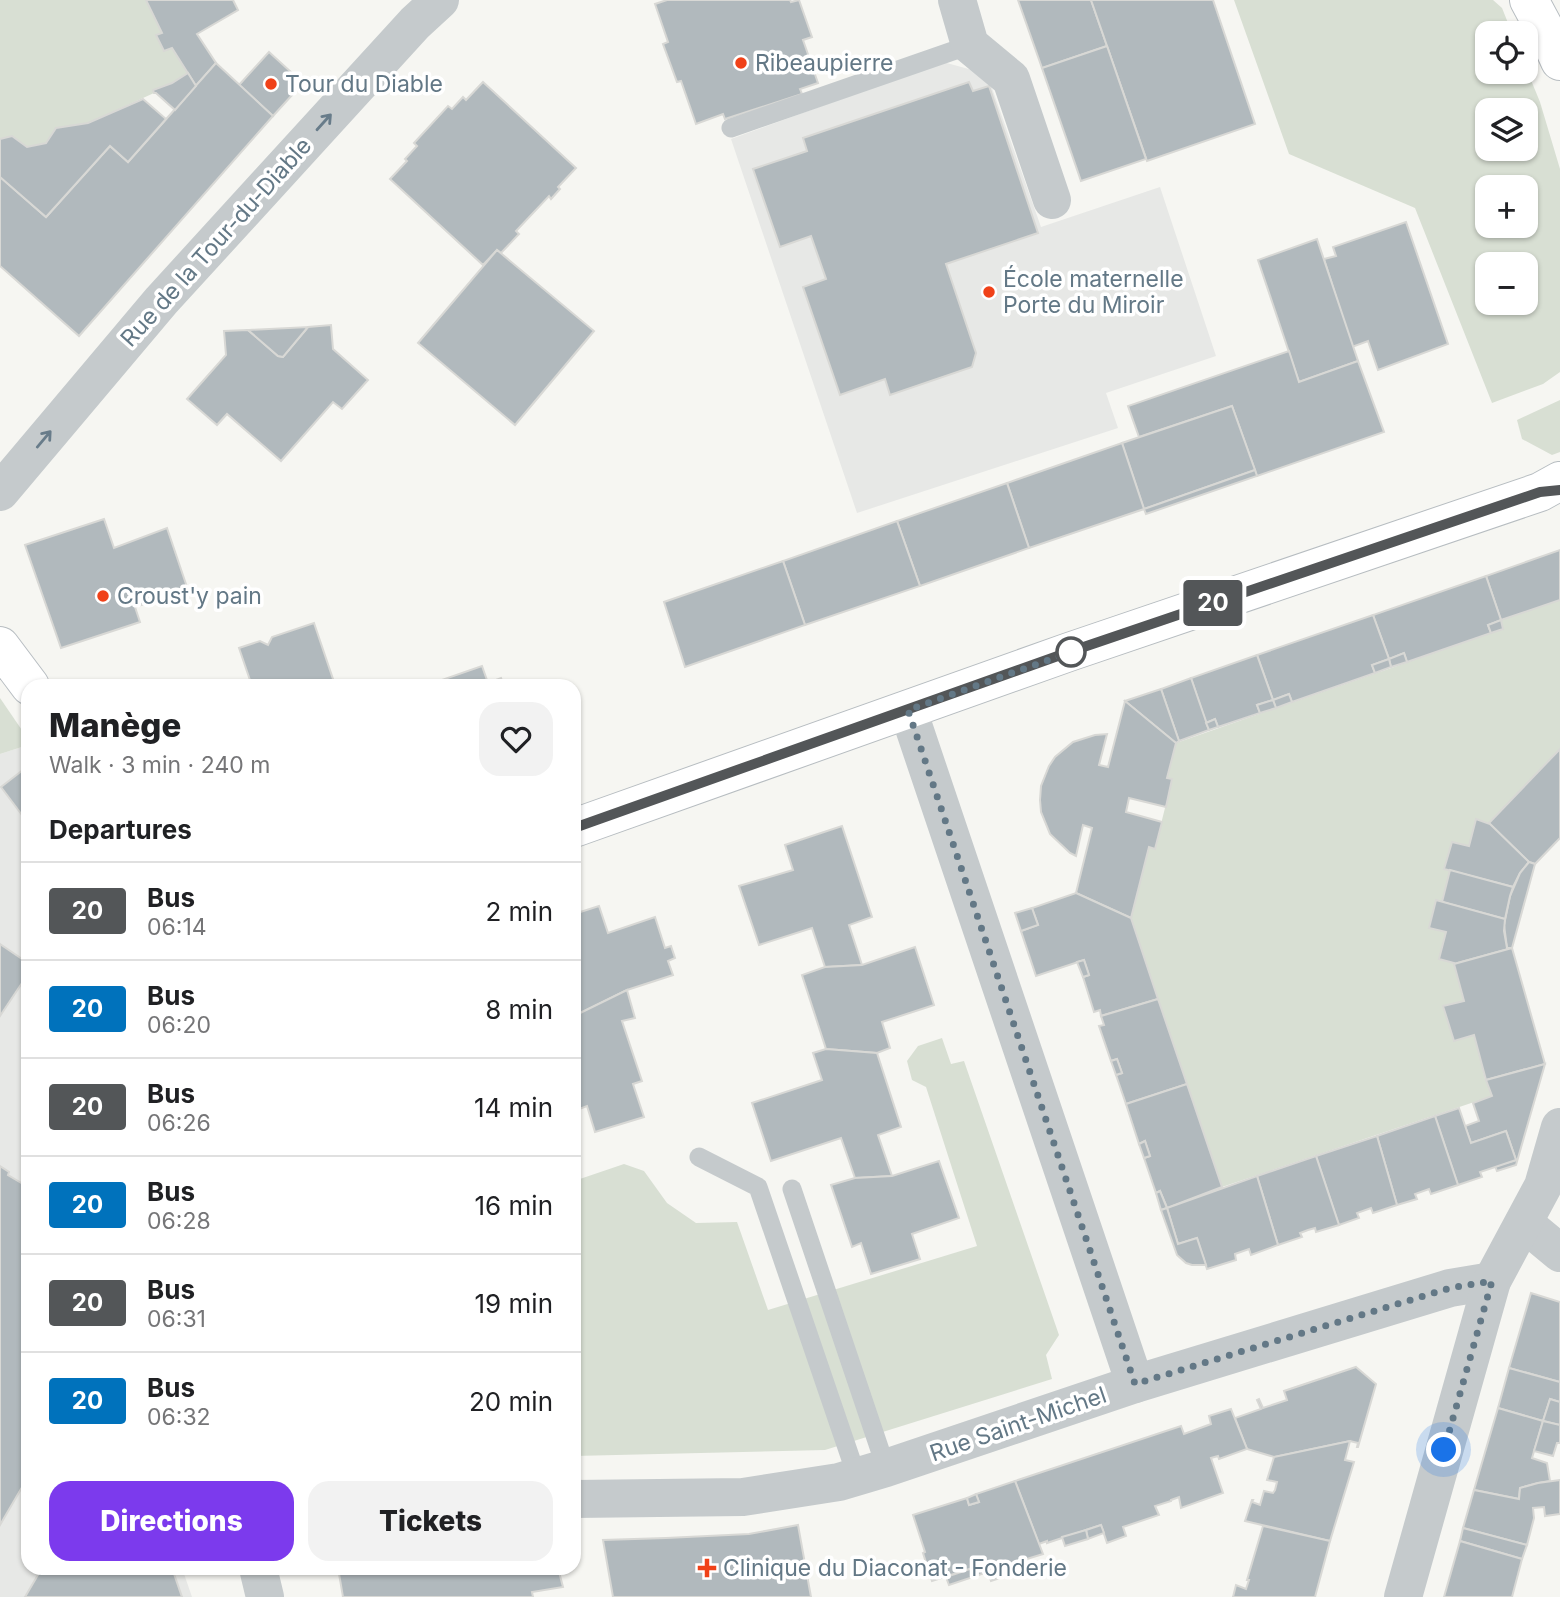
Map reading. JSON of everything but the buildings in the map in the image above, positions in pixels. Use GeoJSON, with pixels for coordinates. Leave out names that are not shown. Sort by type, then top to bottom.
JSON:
{"type":"FeatureCollection","features":[{"type":"Feature","properties":{"kind":"street","name":"Rue de la Tour-du-Diable"},"geometry":{"type":"LineString","coordinates":[[0,492],[161,301],[415,23],[440,0]]}},
{"type":"Feature","properties":{"kind":"street"},"geometry":{"type":"LineString","coordinates":[[957,0],[970,45],[1010,79],[1052,200]]}},
{"type":"Feature","properties":{"kind":"street"},"geometry":{"type":"LineString","coordinates":[[1529,0],[1560,61]]}},
{"type":"Feature","properties":{"kind":"street"},"geometry":{"type":"LineString","coordinates":[[581,826],[1069,652],[1553,488]]}},
{"type":"Feature","properties":{"kind":"street"},"geometry":{"type":"LineString","coordinates":[[0,646],[25,679]]}},
{"type":"Feature","properties":{"kind":"street"},"geometry":{"type":"LineString","coordinates":[[908,710],[1135,1384]]}},
{"type":"Feature","properties":{"kind":"street"},"geometry":{"type":"LineString","coordinates":[[1404,1597],[1492,1281],[1543,1186],[1560,1127]]}},
{"type":"Feature","properties":{"kind":"street"},"geometry":{"type":"LineString","coordinates":[[1524,1223],[1560,1253]]}},
{"type":"Feature","properties":{"kind":"street","name":"Rue Saint-Michel"},"geometry":{"type":"LineString","coordinates":[[581,1499],[743,1497],[839,1482],[1135,1384],[1450,1288],[1492,1281]]}},
{"type":"Feature","properties":{"kind":"street"},"geometry":{"type":"LineString","coordinates":[[260,1575],[265,1597]]}},
{"type":"Feature","properties":{"kind":"lane"},"geometry":{"type":"LineString","coordinates":[[731,128],[970,45]]}},
{"type":"Feature","properties":{"kind":"lane"},"geometry":{"type":"LineString","coordinates":[[699,1157],[758,1187],[871,1473]]}},
{"type":"Feature","properties":{"kind":"lane"},"geometry":{"type":"LineString","coordinates":[[792,1189],[871,1473]]}},
{"type":"Feature","properties":{"kind":"shaded area"},"geometry":{"type":"Polygon","coordinates":[[[0,0],[146,0],[162,33],[156,36],[164,50],[172,48],[188,73],[154,90],[154,93],[88,123],[56,128],[46,143],[27,147],[12,137],[0,139],[0,0]]]}},
{"type":"Feature","properties":{"kind":"shaded area"},"geometry":{"type":"Polygon","coordinates":[[[1234,0],[1493,0],[1502,8],[1507,21],[1475,21],[1475,84],[1533,84],[1540,102],[1560,169],[1560,372],[1543,384],[1492,403],[1415,208],[1289,154],[1234,0]]]}},
{"type":"Feature","properties":{"kind":"shaded area","name":"École maternelle Porte du Miroir"},"geometry":{"type":"Polygon","coordinates":[[[943,62],[987,74],[1041,227],[1160,187],[1216,356],[1106,393],[1118,428],[857,513],[731,139],[943,62]]]}},
{"type":"Feature","properties":{"kind":"shaded area"},"geometry":{"type":"Polygon","coordinates":[[[1560,400],[1560,452],[1552,455],[1522,439],[1517,420],[1560,400]]]}},
{"type":"Feature","properties":{"kind":"shaded area"},"geometry":{"type":"Polygon","coordinates":[[[1560,600],[1560,749],[1489,823],[1476,820],[1469,846],[1452,842],[1445,869],[1450,870],[1442,902],[1436,901],[1429,927],[1446,932],[1440,959],[1454,963],[1464,1001],[1443,1007],[1454,1041],[1474,1035],[1492,1096],[1222,1187],[1131,918],[1149,847],[1155,848],[1172,780],[1167,778],[1176,743],[1503,629],[1501,620],[1560,600]]]}},
{"type":"Feature","properties":{"kind":"shaded area"},"geometry":{"type":"Polygon","coordinates":[[[0,698],[21,729],[21,747],[0,754],[0,698]]]}},
{"type":"Feature","properties":{"kind":"shaded area"},"geometry":{"type":"Polygon","coordinates":[[[21,747],[21,1575],[184,1575],[192,1597],[0,1597],[0,754],[21,747]]]}},
{"type":"Feature","properties":{"kind":"shaded area"},"geometry":{"type":"Polygon","coordinates":[[[942,1038],[951,1064],[964,1061],[1059,1335],[1046,1355],[1052,1379],[825,1450],[581,1456],[581,1179],[624,1164],[644,1171],[667,1203],[696,1223],[737,1222],[768,1310],[977,1246],[926,1087],[912,1080],[907,1061],[918,1046],[942,1038]]]}},
{"type":"Feature","properties":{"kind":"bus line","name":"20"},"geometry":{"type":"LineString","coordinates":[[581,826],[1092,644],[1540,492],[1560,490]]}},
{"type":"Feature","properties":{"kind":"place","name":"Ribeaupierre"},"geometry":{"type":"Point","coordinates":[741,63]}},
{"type":"Feature","properties":{"kind":"place","name":"Tour du Diable"},"geometry":{"type":"Point","coordinates":[271,84]}},
{"type":"Feature","properties":{"kind":"place","name":"École maternelle Porte du Miroir"},"geometry":{"type":"Point","coordinates":[989,292]}},
{"type":"Feature","properties":{"kind":"place","name":"Croust'y pain"},"geometry":{"type":"Point","coordinates":[103,596]}},
{"type":"Feature","properties":{"kind":"place","name":"Clinique du Diaconat - Fonderie"},"geometry":{"type":"Point","coordinates":[707,1568]}},
{"type":"Feature","properties":{"kind":"route"},"geometry":{"type":"LineString","coordinates":[[1071,652],[908,710],[1135,1384],[1450,1288],[1492,1281],[1444,1450]]}}]}
